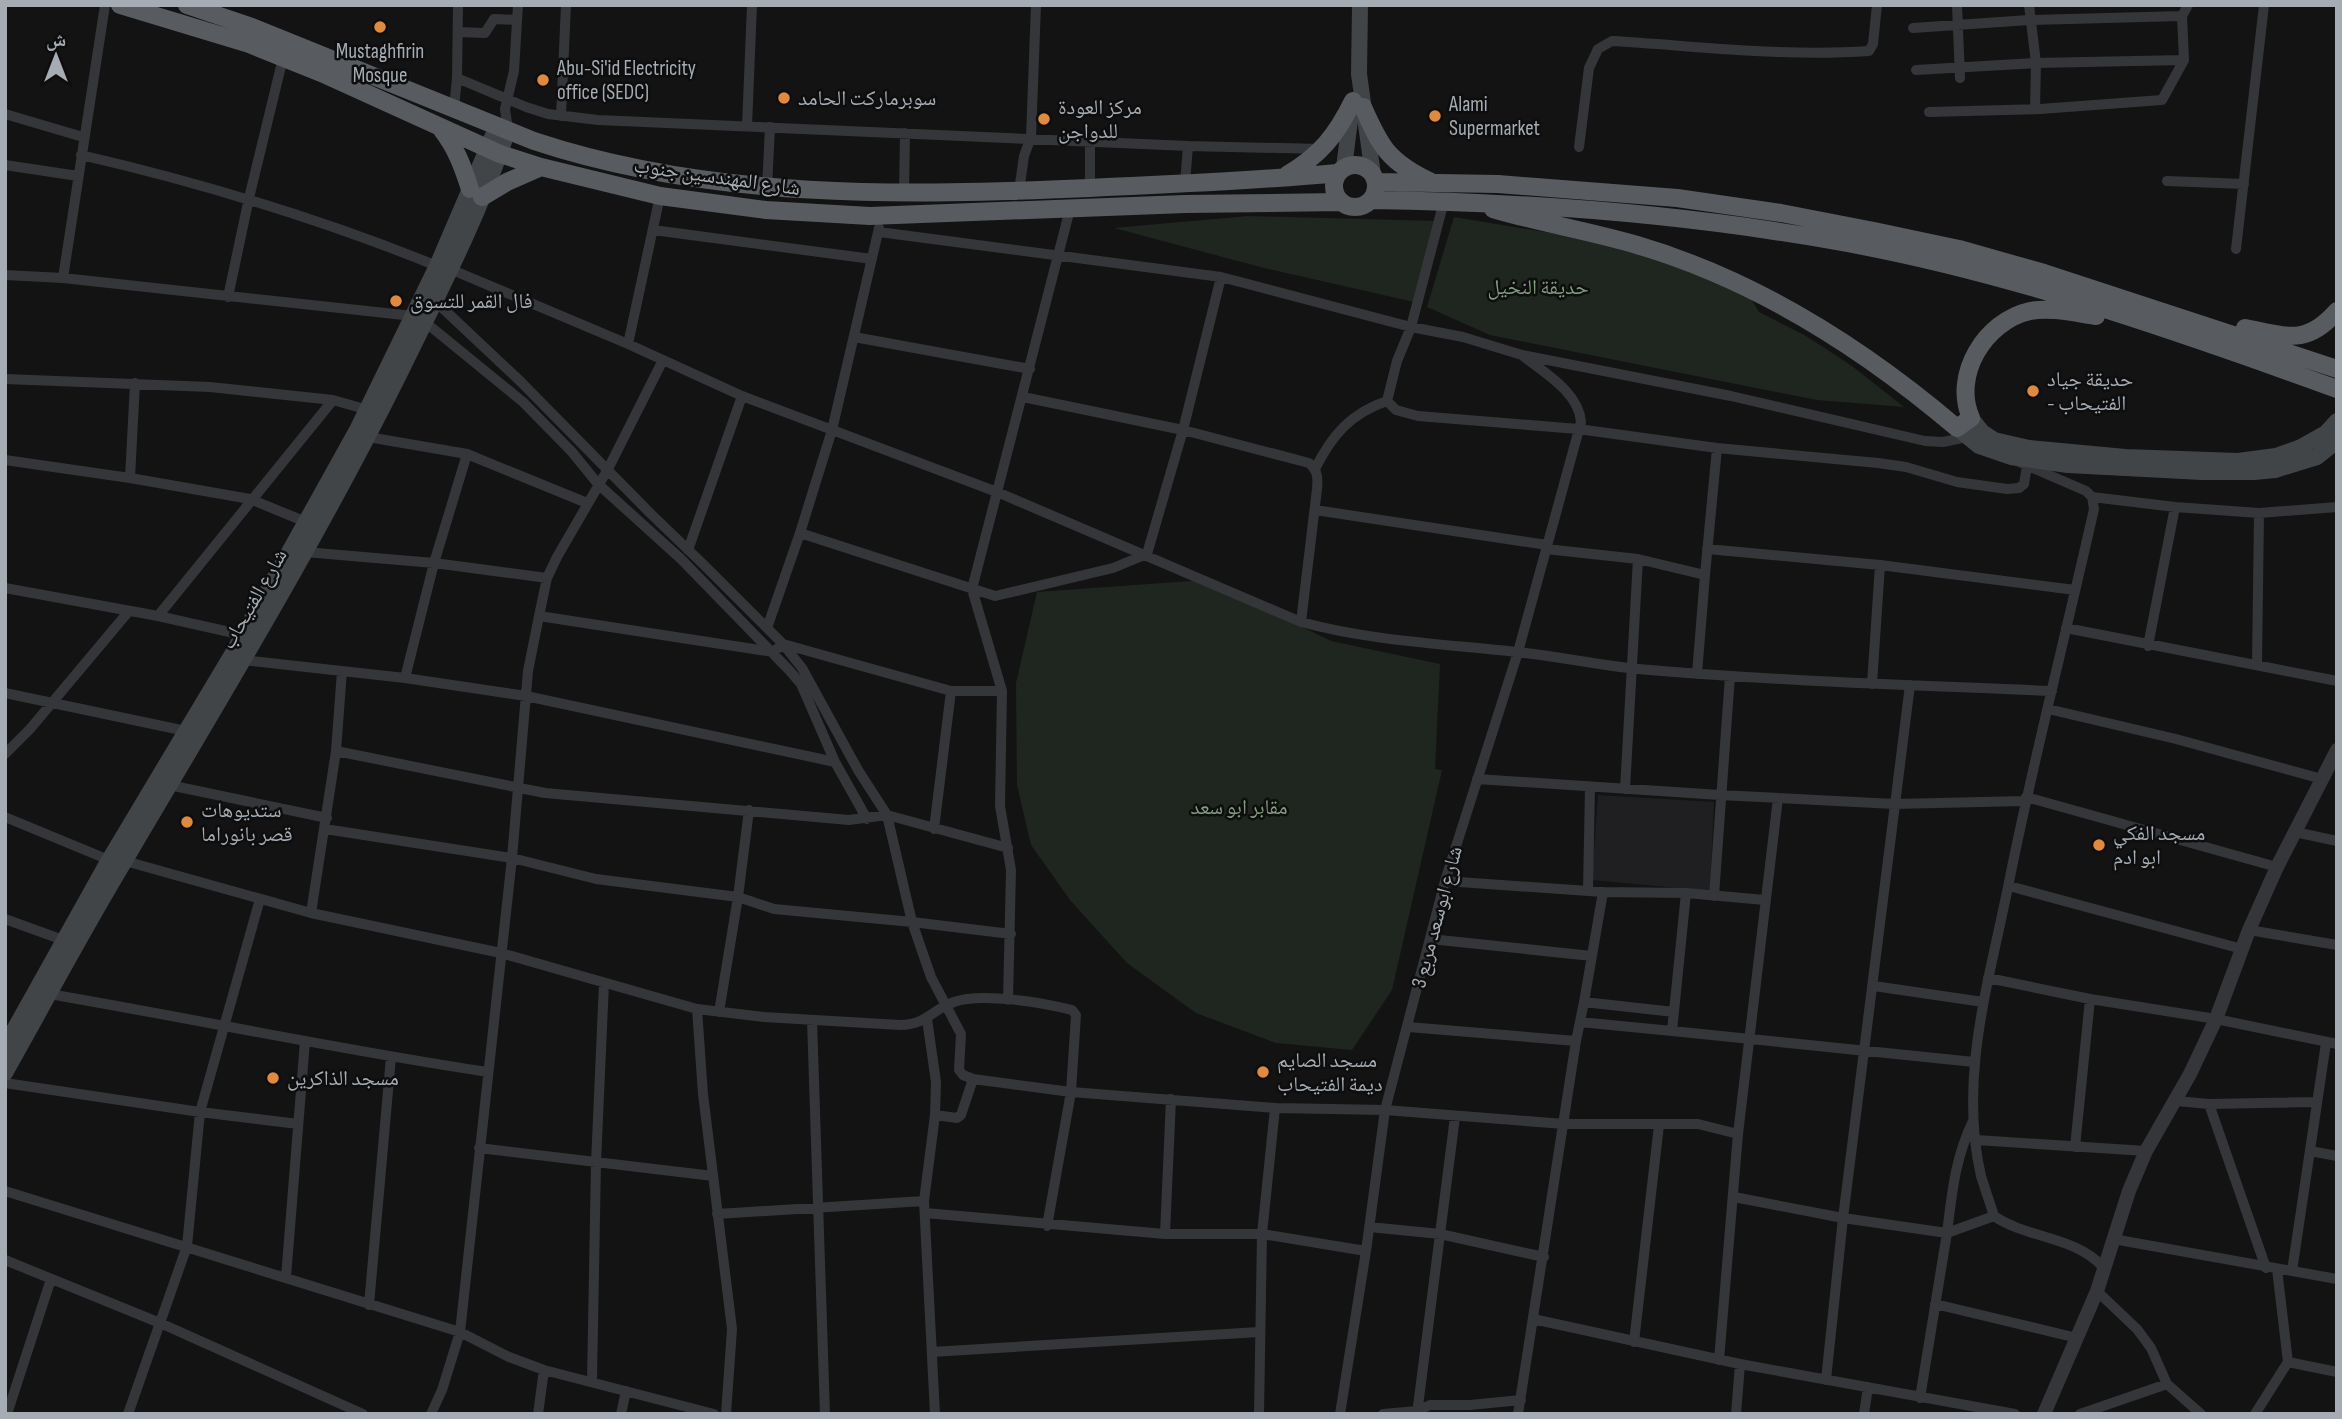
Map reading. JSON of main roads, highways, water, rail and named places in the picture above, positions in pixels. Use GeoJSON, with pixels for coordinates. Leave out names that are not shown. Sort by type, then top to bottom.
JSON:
{"type":"FeatureCollection","features":[{"type":"Feature","properties":{"kind":"highway","name":"شارع المهندسين جنوب"},"geometry":{"type":"LineString","coordinates":[[120,5],[217,18],[283,58],[493,151],[541,167],[660,196],[766,210],[825,214],[879,223],[938,215],[1340,202]]}},
{"type":"Feature","properties":{"kind":"highway","name":"شارع المهندسين جنوب"},"geometry":{"type":"LineString","coordinates":[[187,5],[454,109],[503,124],[534,141],[571,153],[656,172],[767,188],[904,192],[1018,191],[1282,178],[1341,170]]}},
{"type":"Feature","properties":{"kind":"highway"},"geometry":{"type":"LineString","coordinates":[[1282,178],[1323,149],[1358,104],[1387,154],[1415,174],[1434,183]]}},
{"type":"Feature","properties":{"kind":"highway"},"geometry":{"type":"LineString","coordinates":[[439,127],[453,144],[476,193],[541,167]]}},
{"type":"Feature","properties":{"kind":"highway"},"geometry":{"type":"LineString","coordinates":[[1375,179],[1376,189],[1371,200],[1360,207],[1340,202],[1334,191],[1335,178],[1341,170],[1360,165],[1375,179],[1587,189],[1677,198],[1781,213],[1959,249],[2044,273],[2337,369]]}},
{"type":"Feature","properties":{"kind":"highway"},"geometry":{"type":"LineString","coordinates":[[937,192],[938,215]]}},
{"type":"Feature","properties":{"kind":"highway"},"geometry":{"type":"LineString","coordinates":[[1371,200],[1468,202],[1633,212],[1831,240],[1960,268],[2042,290],[2184,334],[2337,389]]}},
{"type":"Feature","properties":{"kind":"highway"},"geometry":{"type":"LineString","coordinates":[[1468,202],[1531,220],[1636,244],[1719,274],[1781,305],[1834,336],[1965,428]]}},
{"type":"Feature","properties":{"kind":"highway"},"geometry":{"type":"LineString","coordinates":[[1965,428],[1964,396],[1967,370],[1989,337],[2007,321],[2041,309],[2137,321]]}},
{"type":"Feature","properties":{"kind":"highway"},"geometry":{"type":"LineString","coordinates":[[2175,315],[2293,336],[2308,335],[2316,331],[2337,311]]}},
{"type":"Feature","properties":{"kind":"main road"},"geometry":{"type":"LineString","coordinates":[[1341,170],[1358,104],[1360,5]]}},
{"type":"Feature","properties":{"kind":"main road"},"geometry":{"type":"LineString","coordinates":[[1358,104],[1375,179]]}},
{"type":"Feature","properties":{"kind":"main road","name":"شارع الفتيحاب"},"geometry":{"type":"LineString","coordinates":[[8,1036],[63,940],[169,785],[305,552],[368,437],[476,193],[503,124]]}},
{"type":"Feature","properties":{"kind":"main road","name":"شارع الفتيحاب"},"geometry":{"type":"LineString","coordinates":[[5,1073],[186,731],[243,635],[419,319],[435,301],[443,267]]}},
{"type":"Feature","properties":{"kind":"main road"},"geometry":{"type":"LineString","coordinates":[[1965,428],[1982,432],[1994,440],[2029,448],[2124,457],[2238,461],[2276,456],[2301,447],[2326,433],[2337,421]]}},
{"type":"Feature","properties":{"kind":"main road"},"geometry":{"type":"LineString","coordinates":[[1965,428],[1993,452],[2011,457],[2125,469],[2254,472],[2297,464],[2317,457],[2337,441]]}},
{"type":"Feature","properties":{"kind":"place","name":"Mustaghfirin Mosque"},"geometry":{"type":"Point","coordinates":[380,27]}},
{"type":"Feature","properties":{"kind":"place","name":"Abu-Si'id Electricity office (SEDC)"},"geometry":{"type":"Point","coordinates":[543,80]}},
{"type":"Feature","properties":{"kind":"place","name":"سوبرماركت الحامد"},"geometry":{"type":"Point","coordinates":[784,98]}},
{"type":"Feature","properties":{"kind":"place","name":"Alami Supermarket"},"geometry":{"type":"Point","coordinates":[1435,116]}},
{"type":"Feature","properties":{"kind":"place","name":"مركز العودة للدواجن"},"geometry":{"type":"Point","coordinates":[1044,119]}},
{"type":"Feature","properties":{"kind":"place","name":"فال القمر للتسوق"},"geometry":{"type":"Point","coordinates":[396,301]}},
{"type":"Feature","properties":{"kind":"place","name":"حديقة جياد - الفتيحاب"},"geometry":{"type":"Point","coordinates":[2033,391]}},
{"type":"Feature","properties":{"kind":"place","name":"ستديوهات قصر بانوراما"},"geometry":{"type":"Point","coordinates":[187,822]}},
{"type":"Feature","properties":{"kind":"place","name":"مسجد الفكي ابو ادم"},"geometry":{"type":"Point","coordinates":[2099,845]}},
{"type":"Feature","properties":{"kind":"place","name":"مسجد الصايم ديمة الفتيحاب"},"geometry":{"type":"Point","coordinates":[1263,1072]}},
{"type":"Feature","properties":{"kind":"place","name":"مسجد الذاكرين"},"geometry":{"type":"Point","coordinates":[273,1078]}},
{"type":"Feature","properties":{"kind":"park label","name":"حديقة النخيل"},"geometry":{"type":"Point","coordinates":[1538,287]}},
{"type":"Feature","properties":{"kind":"park label","name":"مقابر ابو سعد"},"geometry":{"type":"Point","coordinates":[1239,807]}}]}
